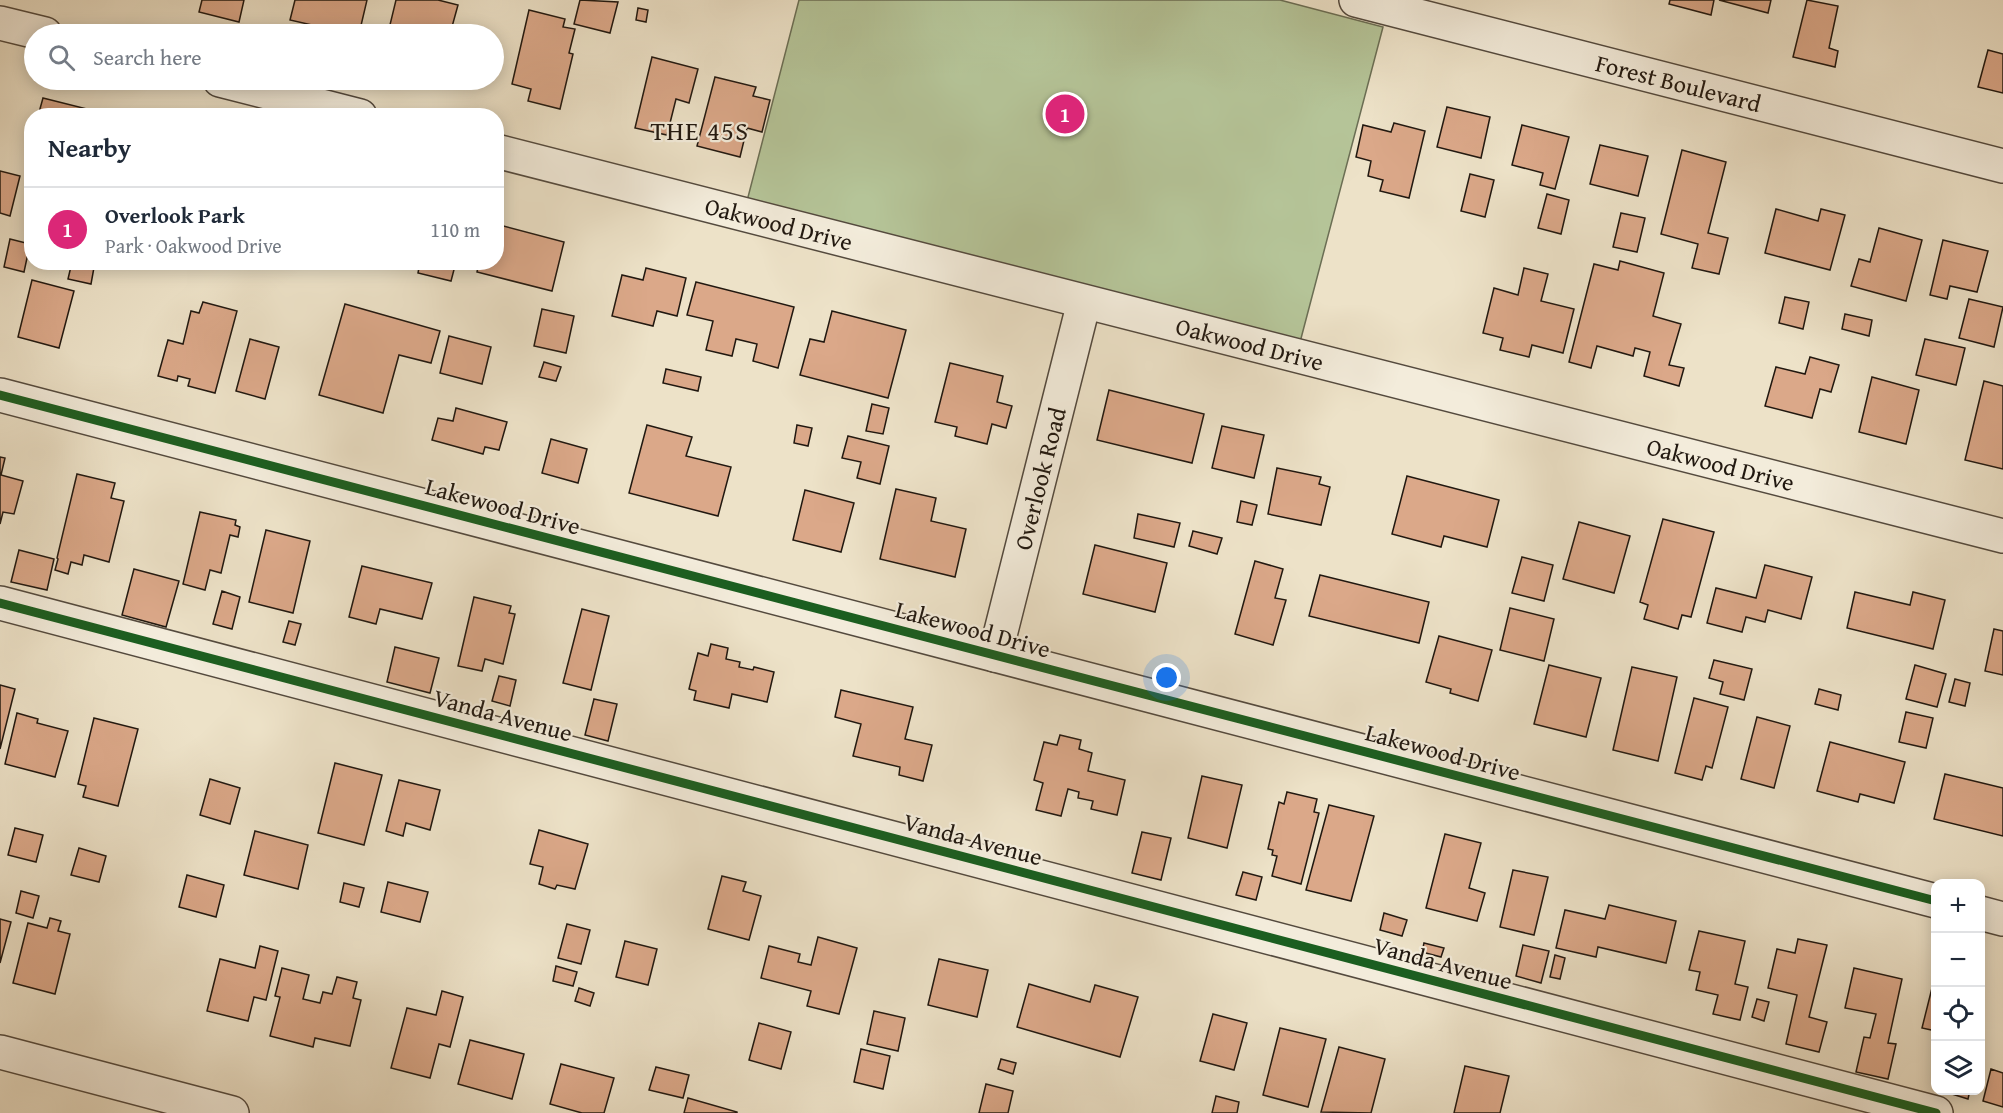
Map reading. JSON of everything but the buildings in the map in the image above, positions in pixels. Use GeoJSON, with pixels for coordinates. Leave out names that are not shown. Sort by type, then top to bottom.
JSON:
{"type":"FeatureCollection","features":[{"type":"Feature","properties":{"kind":"street","name":"Forest Boulevard"},"geometry":{"type":"LineString","coordinates":[[1356,0],[2003,165]]}},
{"type":"Feature","properties":{"kind":"street"},"geometry":{"type":"LineString","coordinates":[[0,23],[24,29]]}},
{"type":"Feature","properties":{"kind":"street"},"geometry":{"type":"LineString","coordinates":[[259,90],[329,108]]}},
{"type":"Feature","properties":{"kind":"street","name":"Oakwood Drive"},"geometry":{"type":"LineString","coordinates":[[504,153],[2003,536]]}},
{"type":"Feature","properties":{"kind":"street","name":"Overlook Road"},"geometry":{"type":"LineString","coordinates":[[995,655],[1084,302]]}},
{"type":"Feature","properties":{"kind":"street","name":"Lakewood Drive"},"geometry":{"type":"LineString","coordinates":[[0,395],[1931,900]]}},
{"type":"Feature","properties":{"kind":"street","name":"Vanda Avenue"},"geometry":{"type":"LineString","coordinates":[[0,603],[1936,1113]]}},
{"type":"Feature","properties":{"kind":"street"},"geometry":{"type":"LineString","coordinates":[[1985,914],[2003,919]]}},
{"type":"Feature","properties":{"kind":"street"},"geometry":{"type":"LineString","coordinates":[[0,1052],[232,1113]]}},
{"type":"Feature","properties":{"kind":"green space"},"geometry":{"type":"Polygon","coordinates":[[[799,0],[1280,0],[1383,27],[1299,346],[747,201],[799,0]]]}},
{"type":"Feature","properties":{"kind":"cycle path"},"geometry":{"type":"LineString","coordinates":[[0,395],[1931,900]]}},
{"type":"Feature","properties":{"kind":"cycle path"},"geometry":{"type":"LineString","coordinates":[[0,603],[1936,1113]]}},
{"type":"Feature","properties":{"kind":"place","name":"Overlook Park"},"geometry":{"type":"Point","coordinates":[1065,114]}},
{"type":"Feature","properties":{"kind":"district","name":"THE 45S"},"geometry":{"type":"Point","coordinates":[700,130]}}]}
